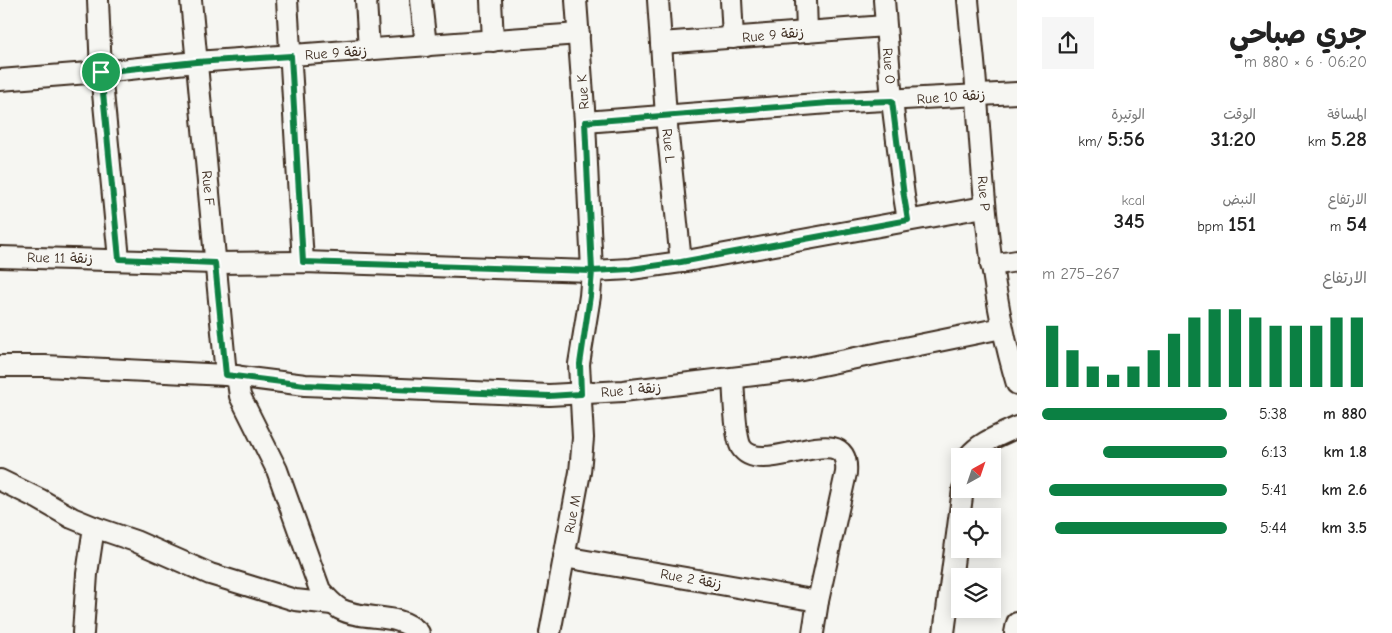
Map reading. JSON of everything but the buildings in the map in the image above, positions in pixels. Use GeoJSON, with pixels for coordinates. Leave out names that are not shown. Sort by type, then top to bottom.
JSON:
{"type":"FeatureCollection","features":[{"type":"Feature","properties":{"kind":"street"},"geometry":{"type":"LineString","coordinates":[[98,0],[101,72],[119,259]]}},
{"type":"Feature","properties":{"kind":"street","name":"Rue F"},"geometry":{"type":"LineString","coordinates":[[191,0],[215,263],[231,376],[277,470],[304,540],[318,584],[332,604]]}},
{"type":"Feature","properties":{"kind":"street"},"geometry":{"type":"LineString","coordinates":[[287,0],[303,262]]}},
{"type":"Feature","properties":{"kind":"street"},"geometry":{"type":"LineString","coordinates":[[366,0],[369,50]]}},
{"type":"Feature","properties":{"kind":"street"},"geometry":{"type":"LineString","coordinates":[[422,0],[426,46]]}},
{"type":"Feature","properties":{"kind":"street"},"geometry":{"type":"LineString","coordinates":[[491,0],[493,41]]}},
{"type":"Feature","properties":{"kind":"street","name":"Rue K"},"geometry":{"type":"LineString","coordinates":[[576,0],[585,122],[592,271],[580,364],[581,394]]}},
{"type":"Feature","properties":{"kind":"street","name":"Rue L"},"geometry":{"type":"LineString","coordinates":[[658,0],[666,116],[681,262]]}},
{"type":"Feature","properties":{"kind":"street"},"geometry":{"type":"LineString","coordinates":[[731,0],[733,38]]}},
{"type":"Feature","properties":{"kind":"street"},"geometry":{"type":"LineString","coordinates":[[806,0],[807,32]]}},
{"type":"Feature","properties":{"kind":"street","name":"Rue O"},"geometry":{"type":"LineString","coordinates":[[884,0],[892,101],[908,220]]}},
{"type":"Feature","properties":{"kind":"street","name":"Rue P"},"geometry":{"type":"LineString","coordinates":[[968,0],[977,96],[984,207],[991,265],[1002,328],[1017,381]]}},
{"type":"Feature","properties":{"kind":"street","name":"Rue 9 زنقة"},"geometry":{"type":"LineString","coordinates":[[661,44],[885,26]]}},
{"type":"Feature","properties":{"kind":"street","name":"Rue 9 زنقة"},"geometry":{"type":"LineString","coordinates":[[0,80],[196,62],[579,34]]}},
{"type":"Feature","properties":{"kind":"street","name":"Rue 10 زنقة"},"geometry":{"type":"LineString","coordinates":[[585,122],[829,103],[1017,93]]}},
{"type":"Feature","properties":{"kind":"street","name":"Rue 11 زنقة"},"geometry":{"type":"LineString","coordinates":[[0,257],[215,263],[303,262],[592,271],[631,269],[681,262],[984,207]]}},
{"type":"Feature","properties":{"kind":"street"},"geometry":{"type":"LineString","coordinates":[[991,265],[1017,261]]}},
{"type":"Feature","properties":{"kind":"street","name":"Rue 1 زنقة"},"geometry":{"type":"LineString","coordinates":[[0,366],[45,366],[231,376],[305,385],[549,396],[623,391],[797,370],[1002,328]]}},
{"type":"Feature","properties":{"kind":"street"},"geometry":{"type":"LineString","coordinates":[[733,378],[736,430],[741,447],[751,456],[762,459],[829,447],[838,450],[846,460],[846,473],[818,601],[813,633]]}},
{"type":"Feature","properties":{"kind":"street","name":"Rue M"},"geometry":{"type":"LineString","coordinates":[[550,633],[580,472],[583,438],[581,394]]}},
{"type":"Feature","properties":{"kind":"street"},"geometry":{"type":"LineString","coordinates":[[978,448],[1017,427]]}},
{"type":"Feature","properties":{"kind":"street"},"geometry":{"type":"LineString","coordinates":[[0,480],[39,498],[72,518],[135,541],[210,574],[295,600],[332,604],[341,610],[397,620],[407,624],[419,633]]}},
{"type":"Feature","properties":{"kind":"street"},"geometry":{"type":"LineString","coordinates":[[944,633],[962,498]]}},
{"type":"Feature","properties":{"kind":"street"},"geometry":{"type":"LineString","coordinates":[[82,633],[94,526]]}},
{"type":"Feature","properties":{"kind":"street","name":"Rue 2 زنقة"},"geometry":{"type":"LineString","coordinates":[[564,557],[818,601]]}},
{"type":"Feature","properties":{"kind":"street"},"geometry":{"type":"LineString","coordinates":[[1015,633],[1017,623]]}},
{"type":"Feature","properties":{"kind":"route"},"geometry":{"type":"LineString","coordinates":[[101,72],[119,259],[215,263],[226,375],[305,385],[549,396],[581,394],[580,364],[582,338],[590,296],[592,271],[631,269],[681,262],[908,220],[892,101],[829,103],[585,122],[592,271],[303,262],[291,56],[196,62],[101,72]]}}]}
